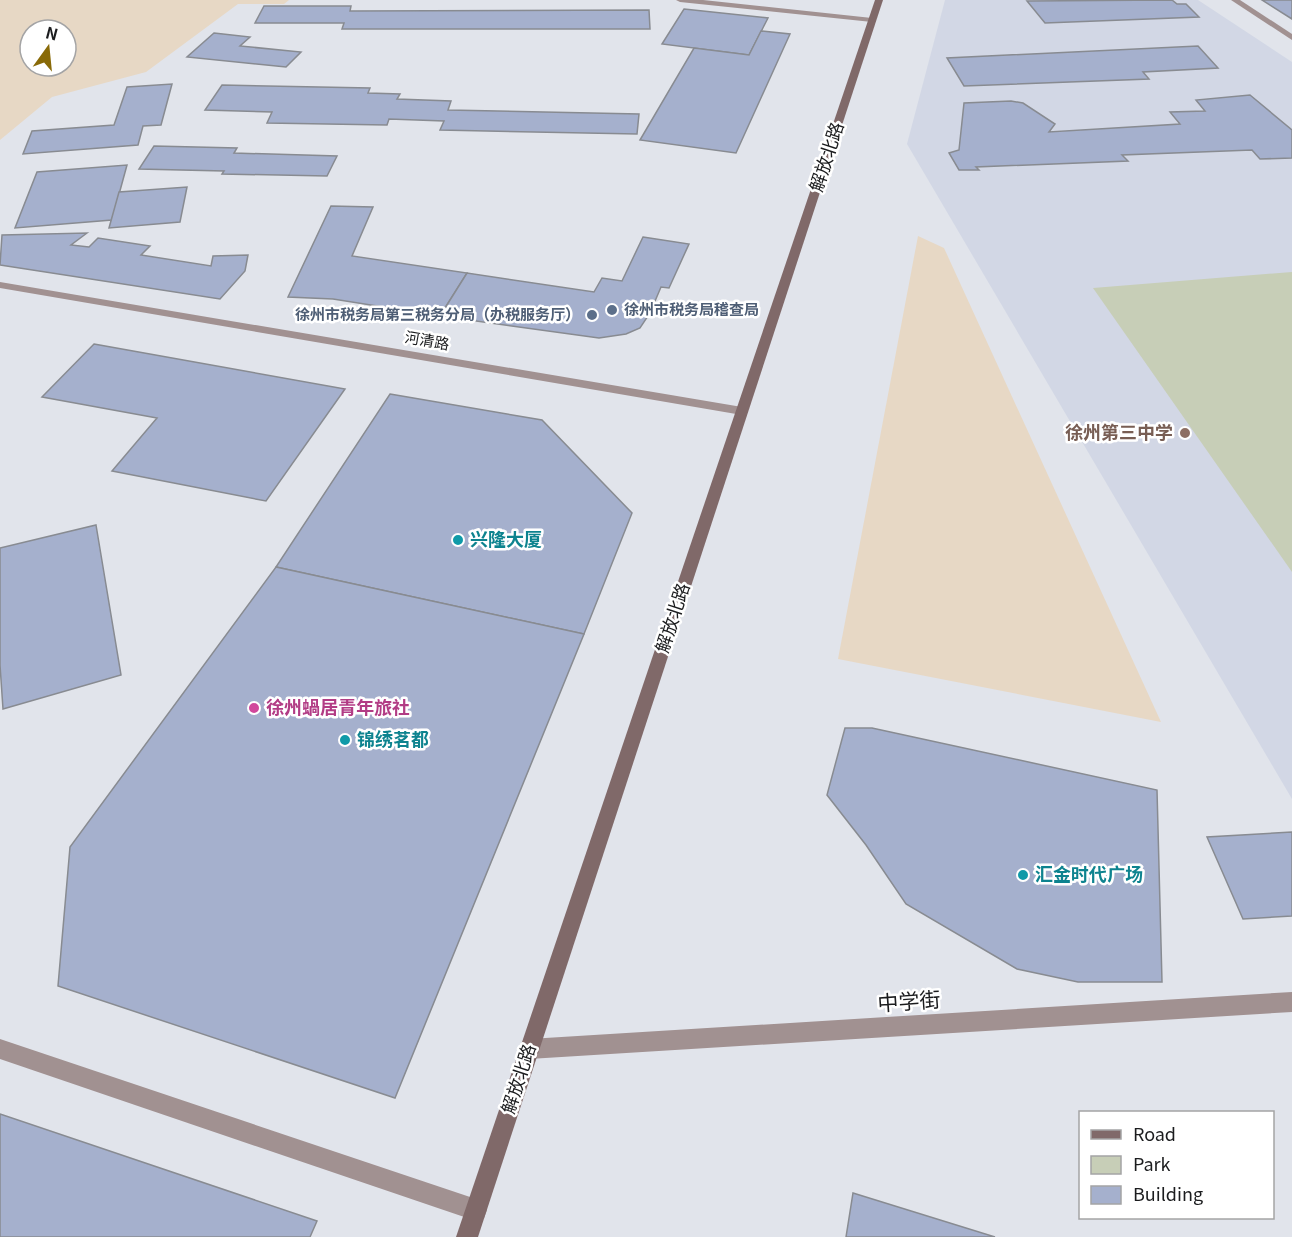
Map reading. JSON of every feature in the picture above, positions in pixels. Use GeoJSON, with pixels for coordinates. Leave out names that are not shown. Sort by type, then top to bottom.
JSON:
{"type":"FeatureCollection","features":[{"type":"Feature","properties":{"kind":"main road","name":"解放北路"},"geometry":{"type":"LineString","coordinates":[[467,1237],[879,0]]}},
{"type":"Feature","properties":{"kind":"street"},"geometry":{"type":"LineString","coordinates":[[680,0],[872,20]]}},
{"type":"Feature","properties":{"kind":"street"},"geometry":{"type":"LineString","coordinates":[[1235,0],[1292,38]]}},
{"type":"Feature","properties":{"kind":"street","name":"河清路"},"geometry":{"type":"LineString","coordinates":[[0,285],[742,411]]}},
{"type":"Feature","properties":{"kind":"street","name":"中学街"},"geometry":{"type":"LineString","coordinates":[[529,1049],[1292,1002]]}},
{"type":"Feature","properties":{"kind":"street"},"geometry":{"type":"LineString","coordinates":[[0,1049],[476,1210]]}},
{"type":"Feature","properties":{"kind":"shaded area"},"geometry":{"type":"Polygon","coordinates":[[[0,0],[289,0],[284,4],[238,4],[146,72],[52,97],[0,140],[0,0]]]}},
{"type":"Feature","properties":{"kind":"shaded area","name":"徐州第三中学"},"geometry":{"type":"Polygon","coordinates":[[[945,0],[1198,0],[1292,62],[1292,799],[907,144],[945,0]]]}},
{"type":"Feature","properties":{"kind":"shaded area"},"geometry":{"type":"Polygon","coordinates":[[[918,236],[944,248],[1161,722],[838,659],[918,236]]]}},
{"type":"Feature","properties":{"kind":"green space"},"geometry":{"type":"Polygon","coordinates":[[[1292,272],[1292,572],[1093,288],[1292,272]]]}},
{"type":"Feature","properties":{"kind":"building"},"geometry":{"type":"Polygon","coordinates":[[[1172,0],[1177,4],[1186,4],[1199,17],[1045,23],[1027,1],[1172,0]]]}},
{"type":"Feature","properties":{"kind":"building"},"geometry":{"type":"Polygon","coordinates":[[[1262,0],[1292,0],[1292,19],[1262,0]]]}},
{"type":"Feature","properties":{"kind":"building"},"geometry":{"type":"Polygon","coordinates":[[[264,6],[351,6],[350,11],[649,10],[650,29],[342,29],[344,23],[255,23],[264,6]]]}},
{"type":"Feature","properties":{"kind":"building"},"geometry":{"type":"Polygon","coordinates":[[[684,9],[768,18],[749,55],[662,44],[684,9]]]}},
{"type":"Feature","properties":{"kind":"building"},"geometry":{"type":"Polygon","coordinates":[[[761,31],[790,34],[736,153],[640,140],[694,48],[749,55],[761,31]]]}},
{"type":"Feature","properties":{"kind":"building"},"geometry":{"type":"Polygon","coordinates":[[[214,33],[250,37],[240,46],[301,52],[286,67],[187,57],[214,33]]]}},
{"type":"Feature","properties":{"kind":"building"},"geometry":{"type":"Polygon","coordinates":[[[1198,46],[1218,68],[1143,72],[1149,79],[964,86],[947,58],[1198,46]]]}},
{"type":"Feature","properties":{"kind":"building"},"geometry":{"type":"Polygon","coordinates":[[[172,84],[161,125],[143,126],[138,145],[23,154],[32,131],[114,125],[127,87],[172,84]]]}},
{"type":"Feature","properties":{"kind":"building"},"geometry":{"type":"Polygon","coordinates":[[[222,85],[370,88],[368,93],[400,94],[397,99],[451,101],[448,110],[639,114],[637,134],[440,130],[444,121],[389,119],[387,125],[267,123],[272,112],[205,110],[222,85]]]}},
{"type":"Feature","properties":{"kind":"building"},"geometry":{"type":"Polygon","coordinates":[[[1250,95],[1292,130],[1292,158],[1260,159],[1252,150],[1122,155],[1128,161],[976,167],[979,170],[959,170],[949,153],[959,150],[964,103],[1011,101],[1023,103],[1055,124],[1049,132],[1180,124],[1170,112],[1205,111],[1196,100],[1250,95]]]}},
{"type":"Feature","properties":{"kind":"building"},"geometry":{"type":"Polygon","coordinates":[[[154,146],[237,148],[234,153],[337,156],[327,176],[222,174],[224,171],[139,169],[154,146]]]}},
{"type":"Feature","properties":{"kind":"building"},"geometry":{"type":"Polygon","coordinates":[[[127,165],[112,220],[15,228],[37,172],[127,165]]]}},
{"type":"Feature","properties":{"kind":"building"},"geometry":{"type":"Polygon","coordinates":[[[187,187],[180,222],[109,228],[119,192],[187,187]]]}},
{"type":"Feature","properties":{"kind":"building"},"geometry":{"type":"Polygon","coordinates":[[[331,206],[373,207],[352,256],[467,273],[440,316],[333,299],[288,297],[331,206]]]}},
{"type":"Feature","properties":{"kind":"building"},"geometry":{"type":"Polygon","coordinates":[[[87,233],[71,245],[89,247],[98,238],[150,246],[141,255],[211,266],[213,256],[248,255],[245,271],[220,299],[0,265],[2,235],[87,233]]]}},
{"type":"Feature","properties":{"kind":"building"},"geometry":{"type":"Polygon","coordinates":[[[643,237],[689,244],[669,288],[661,287],[650,313],[640,328],[626,334],[599,338],[440,316],[467,273],[594,292],[602,278],[622,281],[643,237]]]}},
{"type":"Feature","properties":{"kind":"building"},"geometry":{"type":"Polygon","coordinates":[[[94,344],[345,389],[266,501],[112,471],[157,418],[42,397],[94,344]]]}},
{"type":"Feature","properties":{"kind":"building","name":"兴隆大厦"},"geometry":{"type":"Polygon","coordinates":[[[390,394],[542,420],[632,513],[584,634],[276,567],[390,394]]]}},
{"type":"Feature","properties":{"kind":"building"},"geometry":{"type":"Polygon","coordinates":[[[96,525],[121,675],[3,709],[0,665],[0,548],[96,525]]]}},
{"type":"Feature","properties":{"kind":"building","name":"锦绣茗都"},"geometry":{"type":"Polygon","coordinates":[[[276,567],[584,634],[395,1098],[58,986],[70,847],[276,567]]]}},
{"type":"Feature","properties":{"kind":"building","name":"汇金时代广场"},"geometry":{"type":"Polygon","coordinates":[[[845,728],[872,728],[1157,790],[1162,982],[1078,982],[1017,969],[906,904],[866,845],[827,795],[845,728]]]}},
{"type":"Feature","properties":{"kind":"building"},"geometry":{"type":"Polygon","coordinates":[[[1292,832],[1292,916],[1243,919],[1207,837],[1292,832]]]}},
{"type":"Feature","properties":{"kind":"building"},"geometry":{"type":"Polygon","coordinates":[[[0,1114],[317,1221],[310,1237],[0,1237],[0,1114]]]}},
{"type":"Feature","properties":{"kind":"building"},"geometry":{"type":"Polygon","coordinates":[[[853,1193],[995,1237],[846,1237],[853,1193]]]}},
{"type":"Feature","properties":{"kind":"place","name":"徐州市税务局稽查局"},"geometry":{"type":"Point","coordinates":[612,310]}},
{"type":"Feature","properties":{"kind":"place","name":"徐州市税务局第三税务分局（办税服务厅）"},"geometry":{"type":"Point","coordinates":[592,315]}},
{"type":"Feature","properties":{"kind":"place","name":"徐州第三中学"},"geometry":{"type":"Point","coordinates":[1185,433]}},
{"type":"Feature","properties":{"kind":"place","name":"兴隆大厦"},"geometry":{"type":"Point","coordinates":[458,540]}},
{"type":"Feature","properties":{"kind":"place","name":"徐州蝸居青年旅社"},"geometry":{"type":"Point","coordinates":[254,708]}},
{"type":"Feature","properties":{"kind":"place","name":"锦绣茗都"},"geometry":{"type":"Point","coordinates":[345,740]}},
{"type":"Feature","properties":{"kind":"place","name":"汇金时代广场"},"geometry":{"type":"Point","coordinates":[1023,875]}}]}
